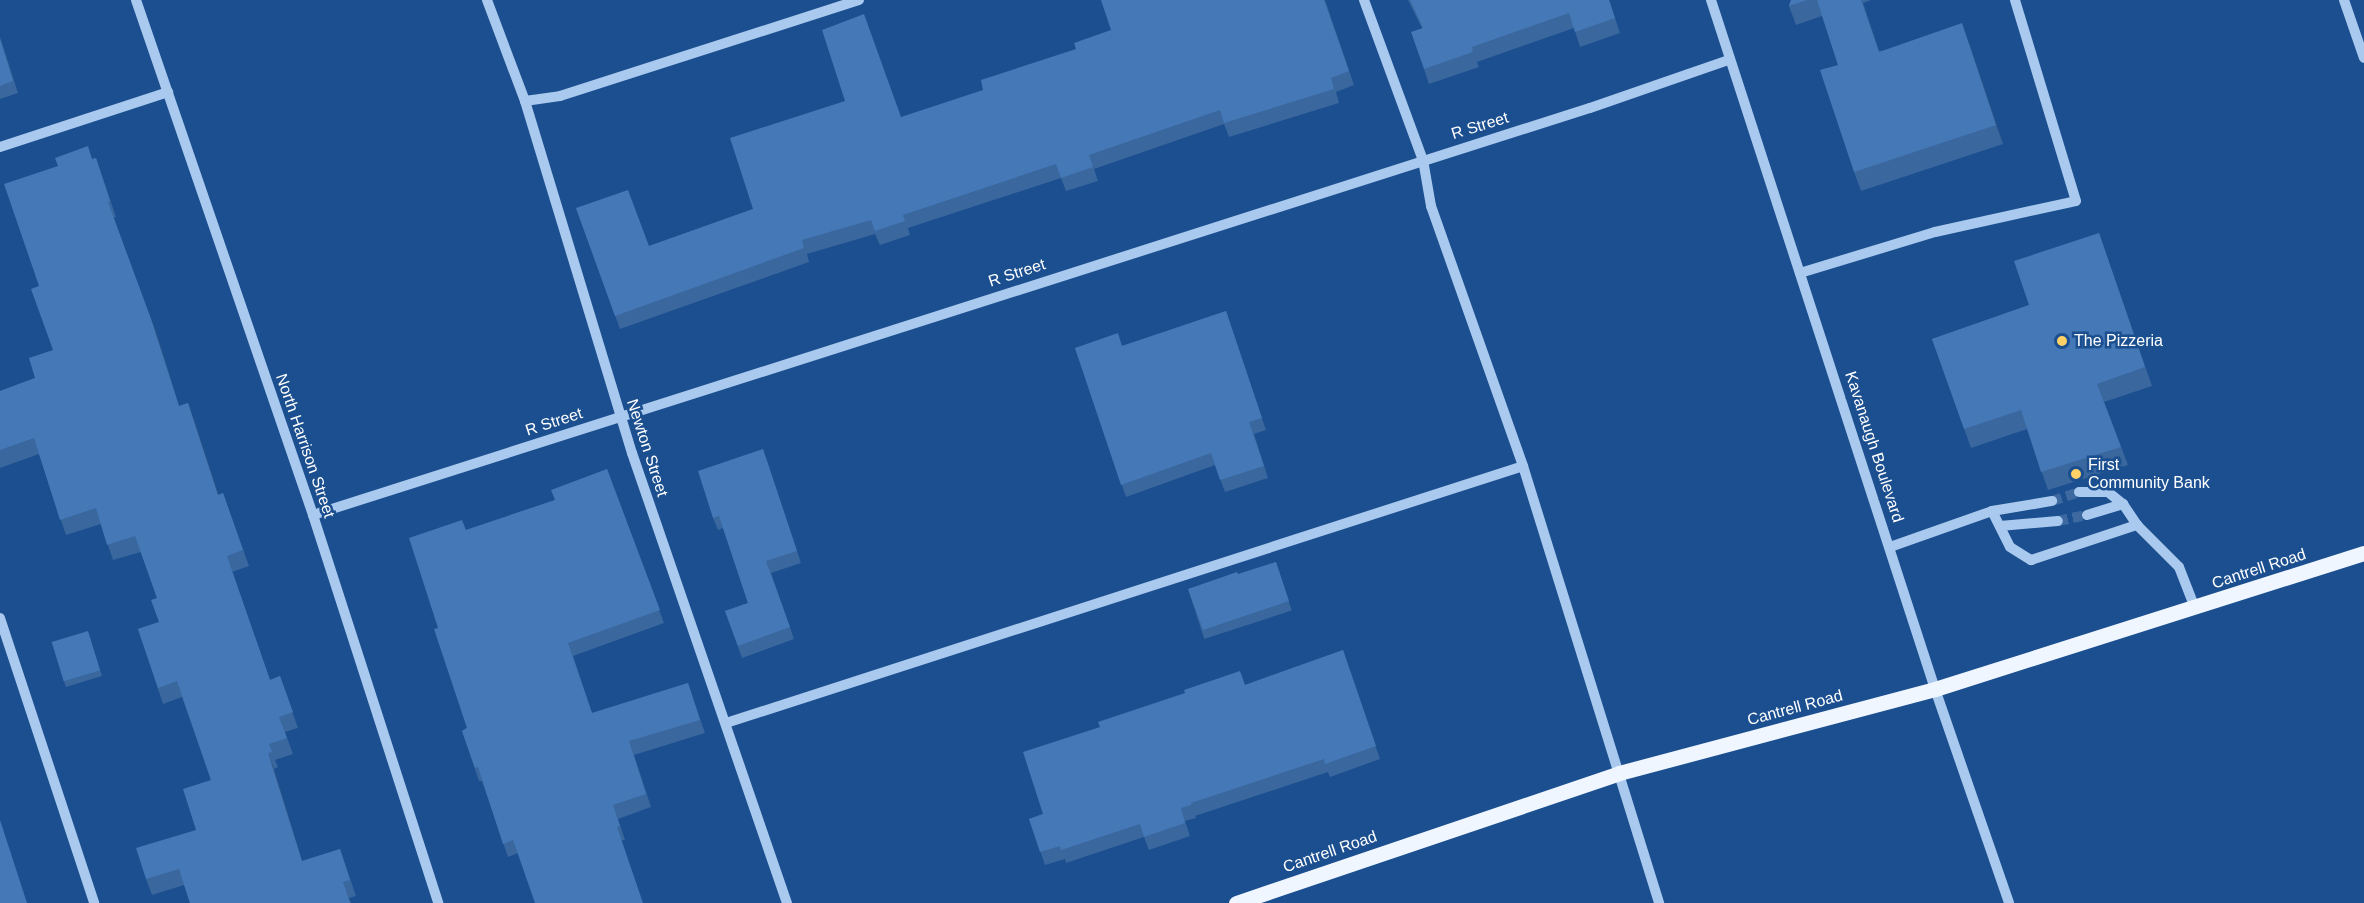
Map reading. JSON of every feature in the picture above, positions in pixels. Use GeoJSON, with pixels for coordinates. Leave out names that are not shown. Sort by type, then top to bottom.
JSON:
{"type":"FeatureCollection","features":[{"type":"Feature","properties":{"kind":"main road","name":"Cantrell Road"},"geometry":{"type":"LineString","coordinates":[[1236,903],[1619,773],[1935,689],[2364,553]]}},
{"type":"Feature","properties":{"kind":"street","name":"North Harrison Street"},"geometry":{"type":"LineString","coordinates":[[136,0],[313,515],[438,903]]}},
{"type":"Feature","properties":{"kind":"street","name":"Newton Street"},"geometry":{"type":"LineString","coordinates":[[487,0],[525,101],[621,416],[787,903]]}},
{"type":"Feature","properties":{"kind":"street"},"geometry":{"type":"LineString","coordinates":[[525,101],[560,96],[859,0]]}},
{"type":"Feature","properties":{"kind":"street"},"geometry":{"type":"LineString","coordinates":[[1364,0],[1423,160],[1431,206],[1523,466],[1659,903]]}},
{"type":"Feature","properties":{"kind":"street","name":"Kavanaugh Boulevard"},"geometry":{"type":"LineString","coordinates":[[1710,0],[1935,689],[2009,903]]}},
{"type":"Feature","properties":{"kind":"street"},"geometry":{"type":"LineString","coordinates":[[1800,273],[1935,231],[2076,201],[2015,0]]}},
{"type":"Feature","properties":{"kind":"street"},"geometry":{"type":"LineString","coordinates":[[2344,0],[2364,58]]}},
{"type":"Feature","properties":{"kind":"street","name":"R Street"},"geometry":{"type":"LineString","coordinates":[[313,515],[1590,108],[1730,60]]}},
{"type":"Feature","properties":{"kind":"street"},"geometry":{"type":"LineString","coordinates":[[0,147],[168,92]]}},
{"type":"Feature","properties":{"kind":"street"},"geometry":{"type":"LineString","coordinates":[[726,723],[1523,466]]}},
{"type":"Feature","properties":{"kind":"street"},"geometry":{"type":"LineString","coordinates":[[2079,492],[2108,492],[2122,504],[2137,525],[2179,567],[2195,608]]}},
{"type":"Feature","properties":{"kind":"street"},"geometry":{"type":"LineString","coordinates":[[1890,547],[1992,511],[2052,501]]}},
{"type":"Feature","properties":{"kind":"street"},"geometry":{"type":"LineString","coordinates":[[2087,515],[2122,504]]}},
{"type":"Feature","properties":{"kind":"street"},"geometry":{"type":"LineString","coordinates":[[1992,511],[2010,547],[2031,560],[2137,525]]}},
{"type":"Feature","properties":{"kind":"street"},"geometry":{"type":"LineString","coordinates":[[2000,526],[2058,521]]}},
{"type":"Feature","properties":{"kind":"street"},"geometry":{"type":"LineString","coordinates":[[0,618],[94,903]]}},
{"type":"Feature","properties":{"kind":"building"},"geometry":{"type":"Polygon","coordinates":[[[1101,0],[1324,0],[1349,71],[1331,78],[1334,89],[1224,123],[1220,110],[1089,155],[1093,167],[1061,178],[1056,164],[903,215],[905,221],[875,231],[871,220],[802,240],[804,248],[615,316],[576,208],[628,190],[649,246],[753,209],[730,138],[845,101],[822,30],[864,14],[901,117],[983,90],[981,80],[1076,49],[1074,43],[1111,30],[1101,0]]]}},
{"type":"Feature","properties":{"kind":"building"},"geometry":{"type":"Polygon","coordinates":[[[1410,0],[1609,0],[1615,18],[1575,32],[1569,13],[1472,47],[1473,52],[1424,69],[1411,32],[1423,28],[1410,0]]]}},
{"type":"Feature","properties":{"kind":"building"},"geometry":{"type":"Polygon","coordinates":[[[1791,0],[1807,0],[1789,6],[1791,0]]]}},
{"type":"Feature","properties":{"kind":"building"},"geometry":{"type":"Polygon","coordinates":[[[1817,0],[1861,0],[1879,52],[1962,23],[1996,125],[1854,172],[1820,70],[1838,65],[1817,0]]]}},
{"type":"Feature","properties":{"kind":"building"},"geometry":{"type":"Polygon","coordinates":[[[0,39],[13,81],[0,86],[0,39]]]}},
{"type":"Feature","properties":{"kind":"building"},"geometry":{"type":"Polygon","coordinates":[[[88,146],[92,159],[96,158],[110,201],[108,202],[151,319],[179,406],[188,403],[218,495],[223,493],[243,550],[227,556],[270,680],[280,676],[293,712],[279,717],[287,738],[269,744],[272,752],[268,753],[302,861],[340,849],[350,880],[343,882],[350,903],[190,903],[179,869],[146,879],[136,848],[196,830],[183,789],[211,780],[177,681],[158,688],[138,629],[159,622],[151,600],[157,598],[135,536],[107,545],[96,508],[60,520],[34,438],[0,450],[0,391],[35,378],[29,358],[53,350],[31,289],[39,286],[4,184],[58,166],[55,158],[88,146]]]}},
{"type":"Feature","properties":{"kind":"building","name":"The Pizzeria"},"geometry":{"type":"Polygon","coordinates":[[[2099,233],[2145,367],[2097,384],[2121,447],[2041,472],[2021,410],[1964,429],[1932,339],[2029,305],[2014,261],[2099,233]]]}},
{"type":"Feature","properties":{"kind":"building"},"geometry":{"type":"Polygon","coordinates":[[[1226,311],[1262,418],[1249,422],[1264,466],[1220,480],[1211,453],[1121,485],[1075,348],[1118,333],[1122,346],[1226,311]]]}},
{"type":"Feature","properties":{"kind":"building"},"geometry":{"type":"Polygon","coordinates":[[[763,449],[797,551],[766,561],[790,627],[738,646],[725,611],[748,603],[719,516],[713,518],[698,471],[763,449]]]}},
{"type":"Feature","properties":{"kind":"building"},"geometry":{"type":"Polygon","coordinates":[[[607,469],[660,610],[568,643],[592,713],[688,683],[700,720],[629,741],[646,794],[613,805],[620,826],[617,827],[643,903],[535,903],[513,840],[503,844],[478,767],[475,768],[462,731],[467,728],[434,629],[438,628],[409,538],[462,520],[466,530],[555,500],[551,490],[607,469]]]}},
{"type":"Feature","properties":{"kind":"building"},"geometry":{"type":"Polygon","coordinates":[[[1276,562],[1289,601],[1203,630],[1188,589],[1237,572],[1238,574],[1276,562]]]}},
{"type":"Feature","properties":{"kind":"building"},"geometry":{"type":"Polygon","coordinates":[[[88,631],[100,670],[64,681],[52,642],[88,631]]]}},
{"type":"Feature","properties":{"kind":"building"},"geometry":{"type":"Polygon","coordinates":[[[1343,650],[1376,746],[1325,764],[1324,759],[1191,803],[1181,808],[1185,823],[1144,837],[1140,824],[1061,850],[1060,846],[1040,852],[1029,819],[1043,814],[1023,752],[1100,727],[1098,722],[1185,693],[1184,690],[1240,671],[1245,685],[1343,650]]]}},
{"type":"Feature","properties":{"kind":"building"},"geometry":{"type":"Polygon","coordinates":[[[0,820],[27,903],[0,903],[0,820]]]}},
{"type":"Feature","properties":{"kind":"tunnel"},"geometry":{"type":"LineString","coordinates":[[2052,501],[2079,492]]}},
{"type":"Feature","properties":{"kind":"tunnel"},"geometry":{"type":"LineString","coordinates":[[2058,521],[2087,515]]}},
{"type":"Feature","properties":{"kind":"place","name":"The Pizzeria"},"geometry":{"type":"Point","coordinates":[2062,341]}},
{"type":"Feature","properties":{"kind":"place","name":"First Community Bank"},"geometry":{"type":"Point","coordinates":[2076,474]}}]}
